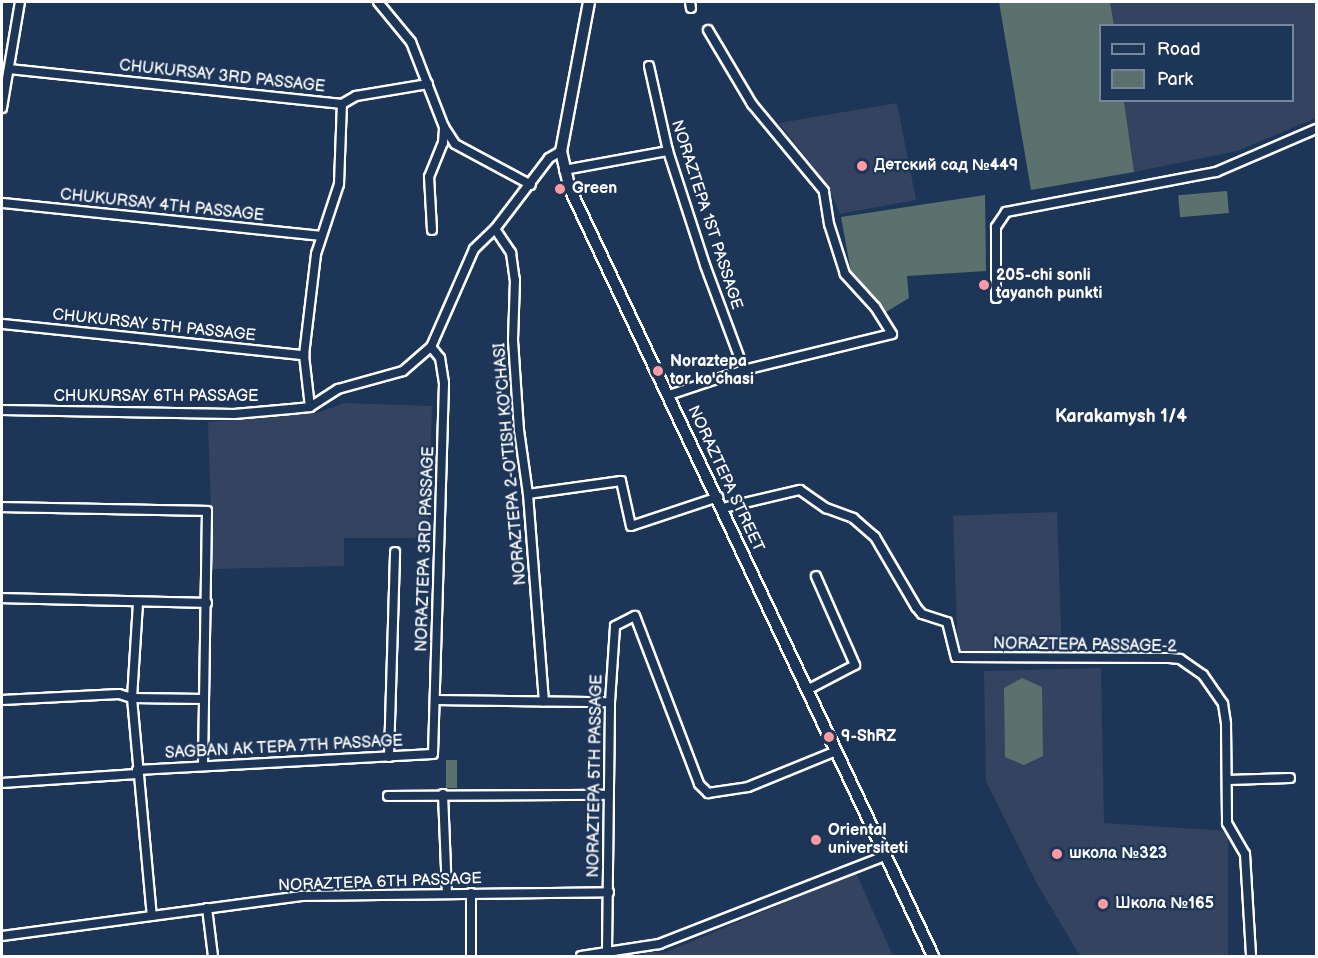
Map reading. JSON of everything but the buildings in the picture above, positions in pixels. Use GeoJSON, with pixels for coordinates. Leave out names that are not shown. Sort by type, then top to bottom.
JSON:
{"type":"FeatureCollection","features":[{"type":"Feature","properties":{"kind":"main road","name":"NORAZTEPA STREET"},"geometry":{"type":"LineString","coordinates":[[589,2],[561,152],[564,170],[577,207],[669,395],[933,957]]}},
{"type":"Feature","properties":{"kind":"street"},"geometry":{"type":"LineString","coordinates":[[2,108],[20,2]]}},
{"type":"Feature","properties":{"kind":"street"},"geometry":{"type":"LineString","coordinates":[[378,2],[411,42],[444,127],[454,144],[477,159],[531,185]]}},
{"type":"Feature","properties":{"kind":"street"},"geometry":{"type":"LineString","coordinates":[[669,395],[744,370],[892,334],[875,307],[846,274],[829,224],[824,191],[752,104],[708,30]]}},
{"type":"Feature","properties":{"kind":"street","name":"NORAZTEPA 1ST PASSAGE"},"geometry":{"type":"LineString","coordinates":[[649,66],[668,151],[705,265],[744,370]]}},
{"type":"Feature","properties":{"kind":"street","name":"CHUKURSAY 3RD PASSAGE"},"geometry":{"type":"LineString","coordinates":[[9,69],[342,104],[356,96],[428,84]]}},
{"type":"Feature","properties":{"kind":"street"},"geometry":{"type":"LineString","coordinates":[[342,104],[339,184],[320,236],[304,355],[310,407],[338,389],[403,371],[431,347],[474,249],[495,229],[531,185],[549,158],[561,152]]}},
{"type":"Feature","properties":{"kind":"street"},"geometry":{"type":"LineString","coordinates":[[432,230],[429,177],[443,143],[444,127]]}},
{"type":"Feature","properties":{"kind":"street"},"geometry":{"type":"LineString","coordinates":[[996,298],[996,227],[1006,212],[1216,172],[1317,129]]}},
{"type":"Feature","properties":{"kind":"street"},"geometry":{"type":"LineString","coordinates":[[564,170],[668,151]]}},
{"type":"Feature","properties":{"kind":"street","name":"CHUKURSAY 4TH PASSAGE"},"geometry":{"type":"LineString","coordinates":[[2,203],[320,236]]}},
{"type":"Feature","properties":{"kind":"street","name":"NORAZTEPA 2-O'TISH KO'CHASI"},"geometry":{"type":"LineString","coordinates":[[495,229],[511,253],[515,280],[515,365],[528,494],[544,701]]}},
{"type":"Feature","properties":{"kind":"street","name":"CHUKURSAY 5TH PASSAGE"},"geometry":{"type":"LineString","coordinates":[[2,324],[304,355]]}},
{"type":"Feature","properties":{"kind":"street","name":"NORAZTEPA 3RD PASSAGE"},"geometry":{"type":"LineString","coordinates":[[431,347],[440,358],[444,383],[433,754]]}},
{"type":"Feature","properties":{"kind":"street","name":"CHUKURSAY 6TH PASSAGE"},"geometry":{"type":"LineString","coordinates":[[2,410],[234,414],[310,407]]}},
{"type":"Feature","properties":{"kind":"street"},"geometry":{"type":"LineString","coordinates":[[528,494],[621,481],[631,526],[720,503]]}},
{"type":"Feature","properties":{"kind":"street","name":"NORAZTEPA PASSAGE-2"},"geometry":{"type":"LineString","coordinates":[[720,503],[803,490],[826,508],[863,525],[892,563],[922,614],[945,620],[956,657],[1180,658],[1203,675],[1223,704],[1228,780],[1227,822],[1245,854],[1251,957]]}},
{"type":"Feature","properties":{"kind":"street"},"geometry":{"type":"LineString","coordinates":[[2,507],[207,511],[203,765]]}},
{"type":"Feature","properties":{"kind":"street"},"geometry":{"type":"LineString","coordinates":[[389,757],[395,552]]}},
{"type":"Feature","properties":{"kind":"street"},"geometry":{"type":"LineString","coordinates":[[807,690],[855,665],[816,576]]}},
{"type":"Feature","properties":{"kind":"street"},"geometry":{"type":"LineString","coordinates":[[2,598],[207,603]]}},
{"type":"Feature","properties":{"kind":"street"},"geometry":{"type":"LineString","coordinates":[[138,603],[132,698],[152,916]]}},
{"type":"Feature","properties":{"kind":"street","name":"NORAZTEPA 5TH PASSAGE"},"geometry":{"type":"LineString","coordinates":[[607,951],[608,795],[613,628],[635,616],[699,784],[708,793],[748,787],[836,751]]}},
{"type":"Feature","properties":{"kind":"street"},"geometry":{"type":"LineString","coordinates":[[2,700],[119,694],[132,698],[204,699]]}},
{"type":"Feature","properties":{"kind":"street"},"geometry":{"type":"LineString","coordinates":[[435,700],[610,702]]}},
{"type":"Feature","properties":{"kind":"street","name":"SAGBAN AK TEPA 7TH PASSAGE"},"geometry":{"type":"LineString","coordinates":[[2,783],[203,765],[433,754]]}},
{"type":"Feature","properties":{"kind":"street"},"geometry":{"type":"LineString","coordinates":[[1228,780],[1290,778]]}},
{"type":"Feature","properties":{"kind":"street"},"geometry":{"type":"LineString","coordinates":[[443,794],[447,894]]}},
{"type":"Feature","properties":{"kind":"street"},"geometry":{"type":"LineString","coordinates":[[388,796],[608,795]]}},
{"type":"Feature","properties":{"kind":"street"},"geometry":{"type":"LineString","coordinates":[[581,957],[659,944],[885,856]]}},
{"type":"Feature","properties":{"kind":"street","name":"NORAZTEPA 6TH PASSAGE"},"geometry":{"type":"LineString","coordinates":[[2,936],[300,896],[609,892]]}},
{"type":"Feature","properties":{"kind":"street"},"geometry":{"type":"LineString","coordinates":[[471,893],[471,957]]}},
{"type":"Feature","properties":{"kind":"street"},"geometry":{"type":"LineString","coordinates":[[207,908],[213,957]]}},
{"type":"Feature","properties":{"kind":"shaded area"},"geometry":{"type":"Polygon","coordinates":[[[1110,2],[1316,2],[1316,118],[1237,151],[1134,172],[1124,102],[1294,102],[1294,24],[1114,24],[1110,2]]]}},
{"type":"Feature","properties":{"kind":"shaded area","name":"Детский сад №449"},"geometry":{"type":"Polygon","coordinates":[[[897,103],[916,200],[840,214],[827,184],[779,123],[897,103]]]}},
{"type":"Feature","properties":{"kind":"shaded area"},"geometry":{"type":"Polygon","coordinates":[[[344,403],[432,406],[428,538],[344,538],[344,566],[213,569],[208,422],[317,413],[344,403]]]}},
{"type":"Feature","properties":{"kind":"shaded area"},"geometry":{"type":"Polygon","coordinates":[[[1057,512],[1062,651],[958,655],[953,516],[1057,512]]]}},
{"type":"Feature","properties":{"kind":"shaded area"},"geometry":{"type":"Polygon","coordinates":[[[1101,668],[1104,823],[1228,831],[1228,956],[1080,956],[1036,882],[986,781],[984,671],[1101,668]]]}},
{"type":"Feature","properties":{"kind":"shaded area"},"geometry":{"type":"Polygon","coordinates":[[[856,873],[893,956],[645,956],[642,951],[664,953],[856,873]]]}},
{"type":"Feature","properties":{"kind":"green space"},"geometry":{"type":"Polygon","coordinates":[[[999,2],[1110,2],[1114,24],[1099,24],[1099,102],[1124,102],[1134,172],[1031,190],[999,2]]]}},
{"type":"Feature","properties":{"kind":"green space"},"geometry":{"type":"Polygon","coordinates":[[[1227,191],[1229,213],[1180,217],[1178,195],[1227,191]]]}},
{"type":"Feature","properties":{"kind":"green space"},"geometry":{"type":"Polygon","coordinates":[[[985,195],[986,271],[907,276],[909,298],[886,312],[851,272],[841,217],[985,195]]]}},
{"type":"Feature","properties":{"kind":"green space"},"geometry":{"type":"Polygon","coordinates":[[[1022,678],[1042,687],[1043,756],[1024,765],[1005,757],[1004,688],[1022,678]]]}},
{"type":"Feature","properties":{"kind":"green space"},"geometry":{"type":"Polygon","coordinates":[[[446,760],[457,760],[457,788],[446,788],[446,760]]]}},
{"type":"Feature","properties":{"kind":"place","name":"Детский сад №449"},"geometry":{"type":"Point","coordinates":[862,166]}},
{"type":"Feature","properties":{"kind":"place","name":"Green"},"geometry":{"type":"Point","coordinates":[560,189]}},
{"type":"Feature","properties":{"kind":"place","name":"205-chi sonli tayanch punkti"},"geometry":{"type":"Point","coordinates":[984,285]}},
{"type":"Feature","properties":{"kind":"place","name":"Noraztepa tor ko'chasi"},"geometry":{"type":"Point","coordinates":[658,371]}},
{"type":"Feature","properties":{"kind":"place","name":"9-ShRZ"},"geometry":{"type":"Point","coordinates":[829,737]}},
{"type":"Feature","properties":{"kind":"place","name":"Oriental universiteti"},"geometry":{"type":"Point","coordinates":[816,840]}},
{"type":"Feature","properties":{"kind":"place","name":"школа №323"},"geometry":{"type":"Point","coordinates":[1057,854]}},
{"type":"Feature","properties":{"kind":"place","name":"Школа №165"},"geometry":{"type":"Point","coordinates":[1103,904]}},
{"type":"Feature","properties":{"kind":"district","name":"Karakamysh 1/4"},"geometry":{"type":"Point","coordinates":[1121,417]}}]}
